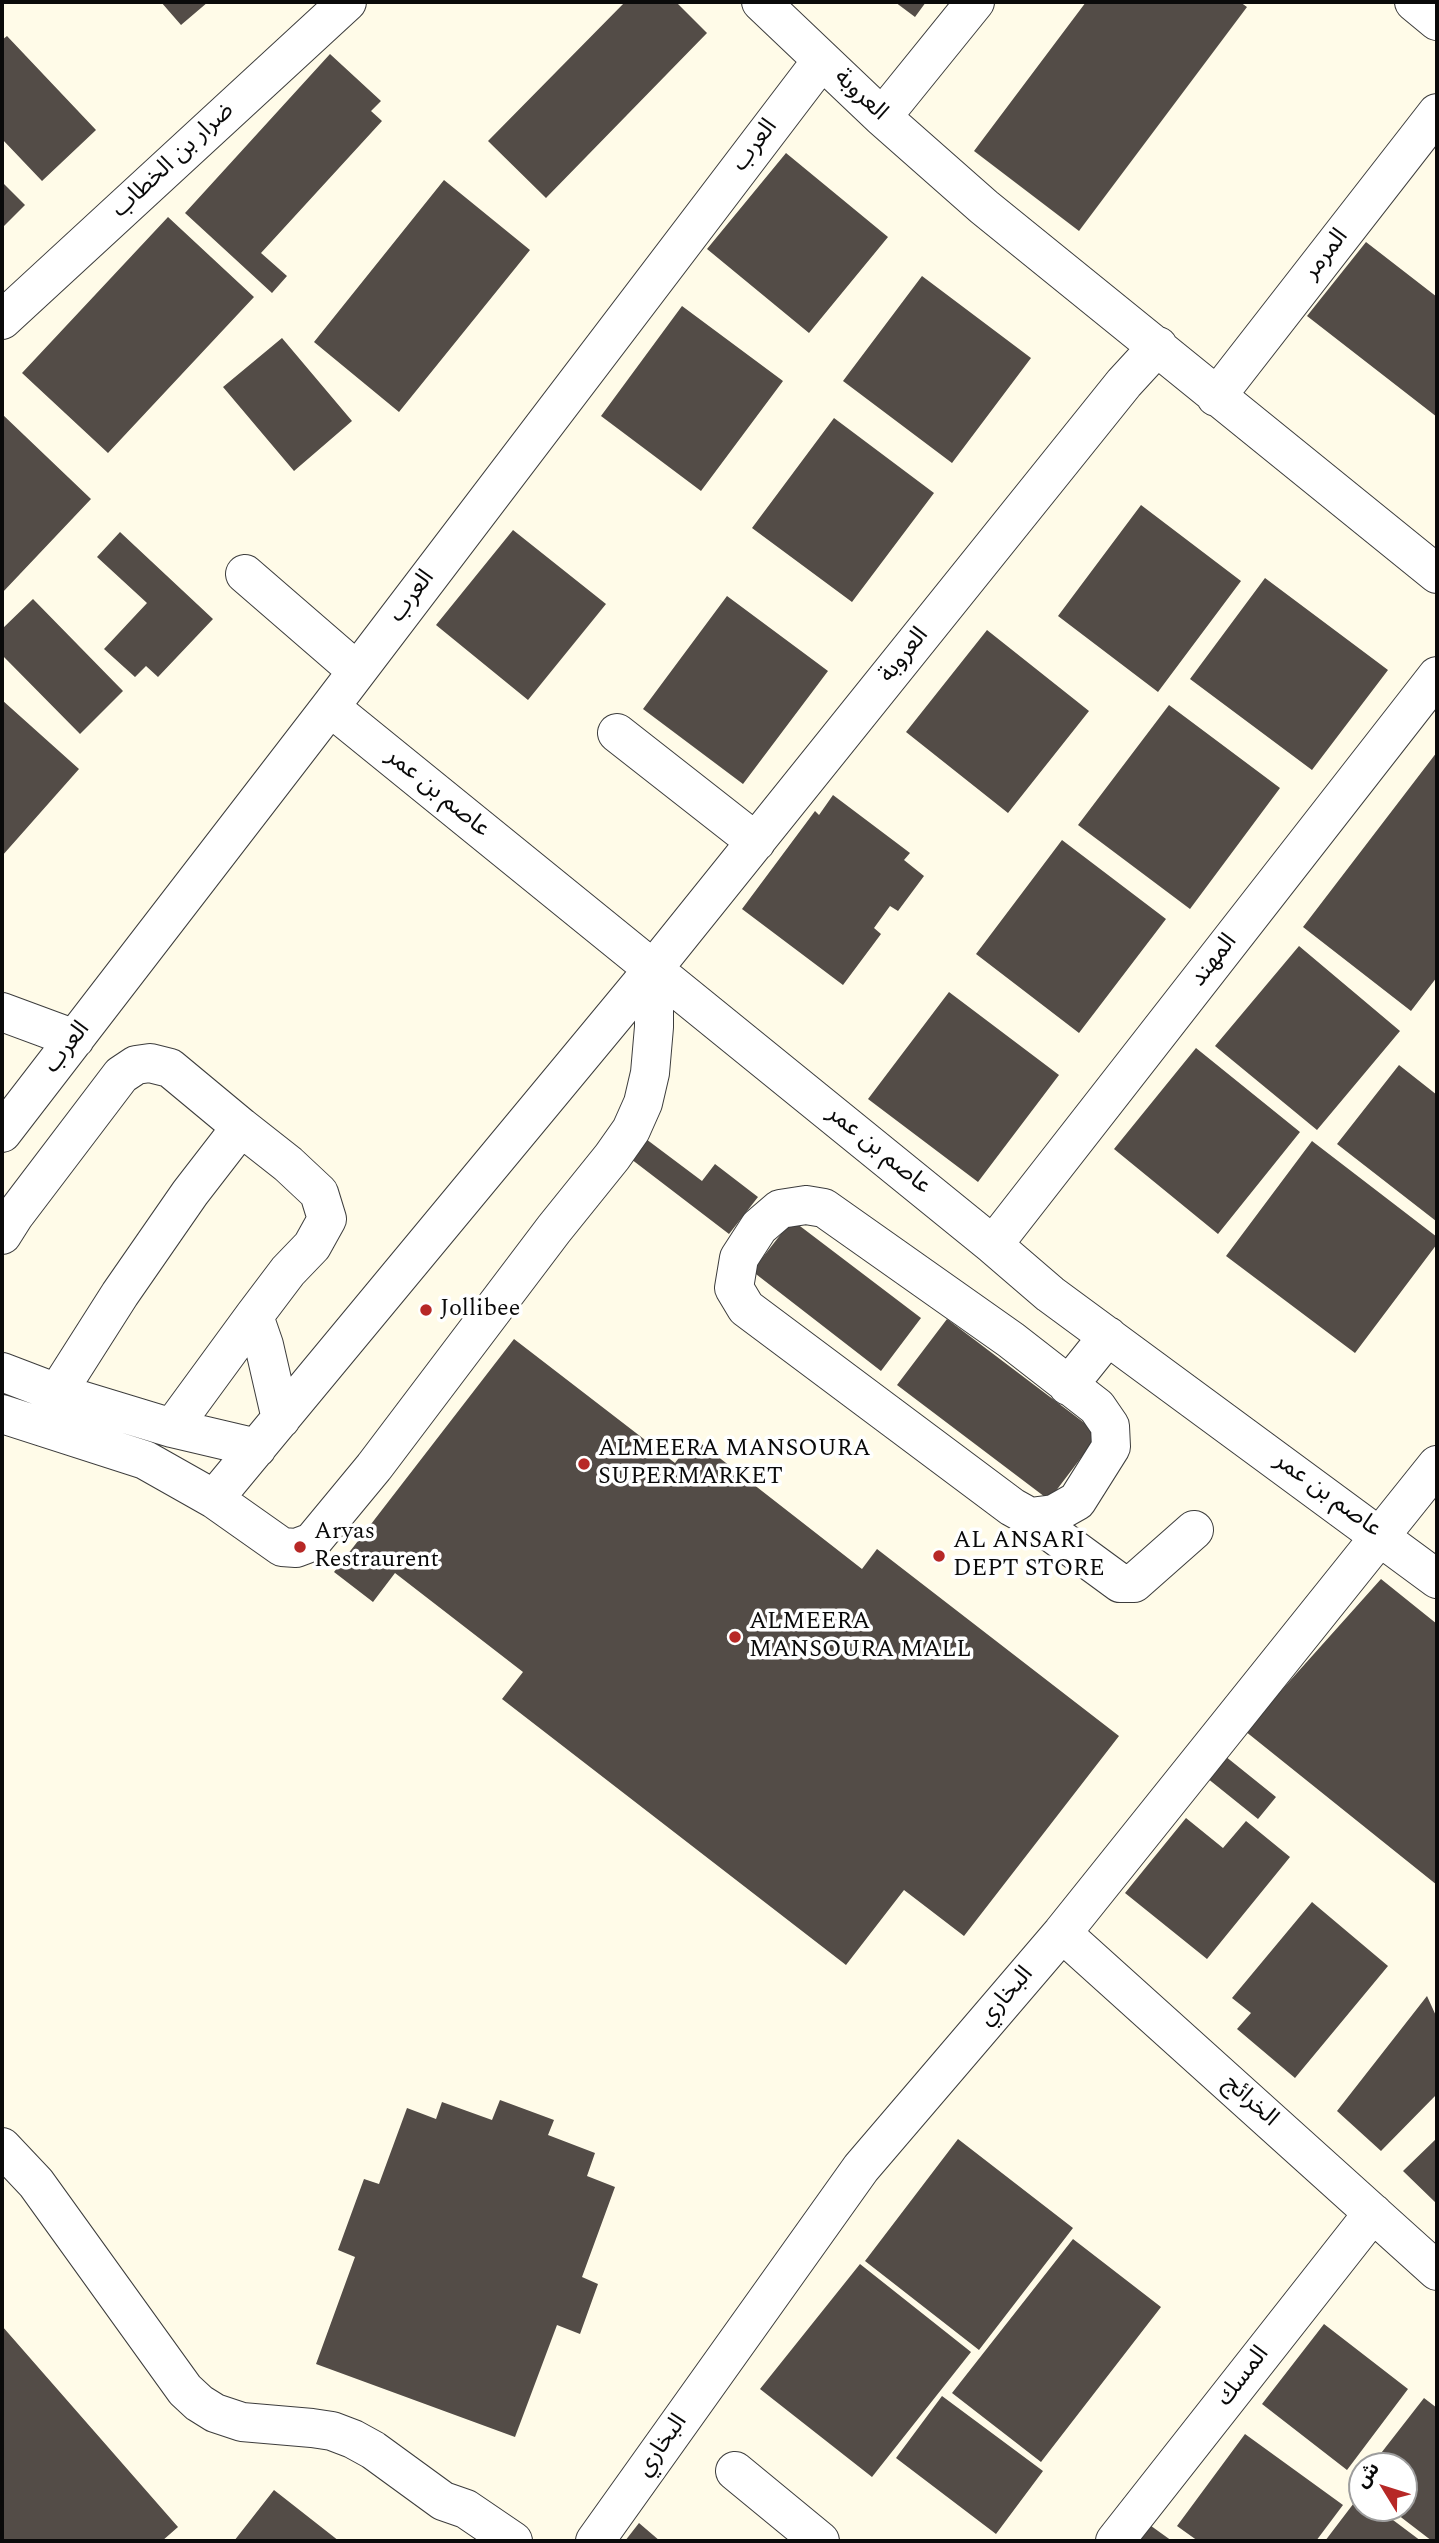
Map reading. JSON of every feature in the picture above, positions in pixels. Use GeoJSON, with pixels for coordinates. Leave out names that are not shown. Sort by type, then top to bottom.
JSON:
{"type":"FeatureCollection","features":[{"type":"Feature","properties":{"kind":"street","name":"ضرار بن الخطاب"},"geometry":{"type":"LineString","coordinates":[[2,320],[347,2]]}},
{"type":"Feature","properties":{"kind":"street","name":"العروبة"},"geometry":{"type":"LineString","coordinates":[[761,2],[882,117],[984,207],[1437,574]]}},
{"type":"Feature","properties":{"kind":"street"},"geometry":{"type":"LineString","coordinates":[[882,117],[975,2]]}},
{"type":"Feature","properties":{"kind":"street"},"geometry":{"type":"LineString","coordinates":[[1413,2],[1437,20]]}},
{"type":"Feature","properties":{"kind":"street","name":"العرب"},"geometry":{"type":"LineString","coordinates":[[2,1133],[822,60]]}},
{"type":"Feature","properties":{"kind":"street","name":"المرمر"},"geometry":{"type":"LineString","coordinates":[[1216,397],[1437,113]]}},
{"type":"Feature","properties":{"kind":"street","name":"العروبة"},"geometry":{"type":"LineString","coordinates":[[200,1491],[239,1444],[281,1419],[654,968],[1125,383],[1158,346]]}},
{"type":"Feature","properties":{"kind":"street"},"geometry":{"type":"LineString","coordinates":[[246,575],[357,671]]}},
{"type":"Feature","properties":{"kind":"street","name":"المهند"},"geometry":{"type":"LineString","coordinates":[[993,1245],[1437,677]]}},
{"type":"Feature","properties":{"kind":"street","name":"عاصم بن عمر"},"geometry":{"type":"LineString","coordinates":[[330,707],[654,968],[993,1245],[1049,1294],[1437,1579]]}},
{"type":"Feature","properties":{"kind":"street"},"geometry":{"type":"LineString","coordinates":[[617,733],[756,842]]}},
{"type":"Feature","properties":{"kind":"street"},"geometry":{"type":"LineString","coordinates":[[2,1414],[145,1460],[200,1491],[282,1547],[296,1548],[312,1542],[374,1467],[631,1130],[643,1103],[650,1073],[654,1027],[654,968]]}},
{"type":"Feature","properties":{"kind":"street"},"geometry":{"type":"LineString","coordinates":[[2,1012],[75,1039]]}},
{"type":"Feature","properties":{"kind":"street"},"geometry":{"type":"LineString","coordinates":[[2,1235],[121,1076],[136,1065],[150,1063],[170,1068],[288,1164],[319,1193],[327,1219],[312,1246],[288,1271],[172,1428]]}},
{"type":"Feature","properties":{"kind":"street"},"geometry":{"type":"LineString","coordinates":[[57,1392],[190,1193],[241,1127]]}},
{"type":"Feature","properties":{"kind":"street"},"geometry":{"type":"LineString","coordinates":[[1030,1517],[1054,1514],[1077,1501],[1111,1447],[1110,1426],[1097,1407],[1011,1340],[824,1208],[806,1205],[780,1209],[759,1227],[740,1258],[734,1288],[746,1308],[1012,1507],[1030,1517],[1119,1583],[1134,1583],[1194,1530]]}},
{"type":"Feature","properties":{"kind":"street"},"geometry":{"type":"LineString","coordinates":[[1011,1340],[1049,1294]]}},
{"type":"Feature","properties":{"kind":"street"},"geometry":{"type":"LineString","coordinates":[[254,1316],[264,1345],[281,1419]]}},
{"type":"Feature","properties":{"kind":"street"},"geometry":{"type":"LineString","coordinates":[[1068,1386],[1108,1336]]}},
{"type":"Feature","properties":{"kind":"street"},"geometry":{"type":"LineString","coordinates":[[2,1372],[172,1428],[239,1444]]}},
{"type":"Feature","properties":{"kind":"street","name":"البخاري"},"geometry":{"type":"LineString","coordinates":[[595,2541],[861,2168],[1062,1933],[1382,1537],[1437,1465]]}},
{"type":"Feature","properties":{"kind":"street","name":"الخرائج"},"geometry":{"type":"LineString","coordinates":[[1062,1933],[1437,2271]]}},
{"type":"Feature","properties":{"kind":"street"},"geometry":{"type":"LineString","coordinates":[[2,2147],[36,2183],[185,2390],[199,2403],[215,2413],[243,2423],[312,2428],[332,2431],[353,2439],[373,2450],[443,2501],[466,2509],[513,2541]]}},
{"type":"Feature","properties":{"kind":"street","name":"المسك"},"geometry":{"type":"LineString","coordinates":[[1115,2541],[1373,2213]]}},
{"type":"Feature","properties":{"kind":"street"},"geometry":{"type":"LineString","coordinates":[[735,2472],[820,2541]]}},
{"type":"Feature","properties":{"kind":"street"},"geometry":{"type":"LineString","coordinates":[[443,2501],[458,2521],[484,2541]]}},
{"type":"Feature","properties":{"kind":"building"},"geometry":{"type":"Polygon","coordinates":[[[161,2],[208,2],[181,25],[161,2]]]}},
{"type":"Feature","properties":{"kind":"building"},"geometry":{"type":"Polygon","coordinates":[[[625,2],[676,2],[707,33],[546,198],[488,141],[625,2]]]}},
{"type":"Feature","properties":{"kind":"building"},"geometry":{"type":"Polygon","coordinates":[[[895,2],[926,2],[915,17],[895,2]]]}},
{"type":"Feature","properties":{"kind":"building"},"geometry":{"type":"Polygon","coordinates":[[[1086,2],[1240,2],[1247,7],[1079,231],[974,151],[1086,2]]]}},
{"type":"Feature","properties":{"kind":"building"},"geometry":{"type":"Polygon","coordinates":[[[7,36],[96,130],[42,181],[2,139],[2,40],[7,36]]]}},
{"type":"Feature","properties":{"kind":"building"},"geometry":{"type":"Polygon","coordinates":[[[330,54],[381,101],[371,111],[382,121],[261,253],[287,276],[272,293],[185,213],[330,54]]]}},
{"type":"Feature","properties":{"kind":"building"},"geometry":{"type":"Polygon","coordinates":[[[786,153],[888,237],[809,333],[707,249],[786,153]]]}},
{"type":"Feature","properties":{"kind":"building"},"geometry":{"type":"Polygon","coordinates":[[[444,180],[530,250],[399,412],[314,342],[444,180]]]}},
{"type":"Feature","properties":{"kind":"building"},"geometry":{"type":"Polygon","coordinates":[[[2,182],[25,205],[2,228],[2,182]]]}},
{"type":"Feature","properties":{"kind":"building"},"geometry":{"type":"Polygon","coordinates":[[[168,217],[254,297],[108,453],[22,373],[168,217]]]}},
{"type":"Feature","properties":{"kind":"building"},"geometry":{"type":"Polygon","coordinates":[[[1366,242],[1437,297],[1437,417],[1307,316],[1366,242]]]}},
{"type":"Feature","properties":{"kind":"building"},"geometry":{"type":"Polygon","coordinates":[[[922,276],[1031,358],[952,463],[843,381],[922,276]]]}},
{"type":"Feature","properties":{"kind":"building"},"geometry":{"type":"Polygon","coordinates":[[[682,306],[783,381],[701,491],[601,416],[682,306]]]}},
{"type":"Feature","properties":{"kind":"building"},"geometry":{"type":"Polygon","coordinates":[[[282,338],[352,421],[294,471],[223,387],[282,338]]]}},
{"type":"Feature","properties":{"kind":"building"},"geometry":{"type":"Polygon","coordinates":[[[2,414],[91,499],[2,593],[2,414]]]}},
{"type":"Feature","properties":{"kind":"building"},"geometry":{"type":"Polygon","coordinates":[[[834,418],[934,493],[852,602],[752,528],[834,418]]]}},
{"type":"Feature","properties":{"kind":"building"},"geometry":{"type":"Polygon","coordinates":[[[1141,505],[1241,581],[1158,692],[1058,616],[1141,505]]]}},
{"type":"Feature","properties":{"kind":"building"},"geometry":{"type":"Polygon","coordinates":[[[513,530],[606,604],[528,700],[436,625],[513,530]]]}},
{"type":"Feature","properties":{"kind":"building"},"geometry":{"type":"Polygon","coordinates":[[[120,532],[213,619],[158,677],[146,666],[135,677],[104,649],[147,603],[97,557],[120,532]]]}},
{"type":"Feature","properties":{"kind":"building"},"geometry":{"type":"Polygon","coordinates":[[[1265,578],[1388,670],[1312,770],[1190,679],[1265,578]]]}},
{"type":"Feature","properties":{"kind":"building"},"geometry":{"type":"Polygon","coordinates":[[[727,596],[828,671],[743,784],[643,709],[727,596]]]}},
{"type":"Feature","properties":{"kind":"building"},"geometry":{"type":"Polygon","coordinates":[[[33,599],[123,691],[80,734],[2,655],[2,629],[33,599]]]}},
{"type":"Feature","properties":{"kind":"building"},"geometry":{"type":"Polygon","coordinates":[[[987,630],[1089,711],[1008,813],[906,732],[987,630]]]}},
{"type":"Feature","properties":{"kind":"building"},"geometry":{"type":"Polygon","coordinates":[[[2,700],[79,769],[2,856],[2,700]]]}},
{"type":"Feature","properties":{"kind":"building"},"geometry":{"type":"Polygon","coordinates":[[[1169,705],[1280,788],[1190,909],[1078,825],[1169,705]]]}},
{"type":"Feature","properties":{"kind":"building"},"geometry":{"type":"Polygon","coordinates":[[[1437,752],[1437,977],[1411,1011],[1303,927],[1437,752]]]}},
{"type":"Feature","properties":{"kind":"building"},"geometry":{"type":"Polygon","coordinates":[[[833,795],[910,853],[904,860],[924,876],[898,911],[890,906],[874,928],[881,934],[843,985],[742,909],[815,811],[819,815],[833,795]]]}},
{"type":"Feature","properties":{"kind":"building"},"geometry":{"type":"Polygon","coordinates":[[[1062,840],[1166,919],[1079,1033],[976,954],[1062,840]]]}},
{"type":"Feature","properties":{"kind":"building"},"geometry":{"type":"Polygon","coordinates":[[[1299,946],[1400,1031],[1317,1130],[1215,1046],[1299,946]]]}},
{"type":"Feature","properties":{"kind":"building"},"geometry":{"type":"Polygon","coordinates":[[[949,992],[1059,1075],[978,1182],[868,1099],[949,992]]]}},
{"type":"Feature","properties":{"kind":"building"},"geometry":{"type":"Polygon","coordinates":[[[1196,1048],[1300,1132],[1218,1234],[1114,1149],[1196,1048]]]}},
{"type":"Feature","properties":{"kind":"building"},"geometry":{"type":"Polygon","coordinates":[[[1399,1065],[1437,1095],[1436,1221],[1337,1144],[1399,1065]]]}},
{"type":"Feature","properties":{"kind":"building"},"geometry":{"type":"Polygon","coordinates":[[[646,1139],[702,1181],[715,1164],[758,1197],[729,1234],[631,1159],[646,1139]]]}},
{"type":"Feature","properties":{"kind":"building"},"geometry":{"type":"Polygon","coordinates":[[[1312,1141],[1437,1237],[1437,1244],[1355,1353],[1226,1256],[1312,1141]]]}},
{"type":"Feature","properties":{"kind":"building"},"geometry":{"type":"Polygon","coordinates":[[[792,1220],[921,1318],[881,1371],[752,1271],[792,1220]]]}},
{"type":"Feature","properties":{"kind":"building"},"geometry":{"type":"Polygon","coordinates":[[[947,1319],[1099,1434],[1049,1500],[897,1385],[947,1319]]]}},
{"type":"Feature","properties":{"kind":"building","name":"ALMEERA MANSOURA MALL"},"geometry":{"type":"Polygon","coordinates":[[[514,1339],[675,1463],[694,1438],[862,1569],[877,1549],[1119,1736],[964,1936],[904,1890],[846,1965],[502,1699],[523,1672],[395,1573],[373,1602],[334,1572],[514,1339]]]}},
{"type":"Feature","properties":{"kind":"building"},"geometry":{"type":"Polygon","coordinates":[[[1381,1579],[1437,1624],[1437,1885],[1245,1731],[1381,1579]]]}},
{"type":"Feature","properties":{"kind":"building"},"geometry":{"type":"Polygon","coordinates":[[[1225,1756],[1276,1797],[1258,1819],[1207,1778],[1225,1756]]]}},
{"type":"Feature","properties":{"kind":"building"},"geometry":{"type":"Polygon","coordinates":[[[1186,1818],[1223,1848],[1246,1821],[1290,1857],[1207,1959],[1125,1893],[1186,1818]]]}},
{"type":"Feature","properties":{"kind":"building"},"geometry":{"type":"Polygon","coordinates":[[[1312,1902],[1388,1966],[1295,2078],[1237,2029],[1251,2013],[1232,1998],[1312,1902]]]}},
{"type":"Feature","properties":{"kind":"building"},"geometry":{"type":"Polygon","coordinates":[[[1427,1996],[1437,2018],[1437,2094],[1381,2151],[1337,2111],[1427,1996]]]}},
{"type":"Feature","properties":{"kind":"building"},"geometry":{"type":"Polygon","coordinates":[[[500,2100],[554,2120],[548,2135],[595,2153],[587,2176],[615,2187],[582,2277],[598,2284],[580,2334],[557,2325],[515,2437],[316,2364],[355,2257],[338,2250],[364,2179],[379,2184],[407,2108],[436,2119],[442,2102],[492,2120],[500,2100]]]}},
{"type":"Feature","properties":{"kind":"building"},"geometry":{"type":"Polygon","coordinates":[[[1437,2138],[1437,2204],[1403,2171],[1437,2138]]]}},
{"type":"Feature","properties":{"kind":"building"},"geometry":{"type":"Polygon","coordinates":[[[958,2139],[1073,2228],[979,2350],[865,2261],[958,2139]]]}},
{"type":"Feature","properties":{"kind":"building"},"geometry":{"type":"Polygon","coordinates":[[[1073,2239],[1161,2307],[1041,2462],[952,2393],[1073,2239]]]}},
{"type":"Feature","properties":{"kind":"building"},"geometry":{"type":"Polygon","coordinates":[[[860,2264],[971,2352],[872,2477],[760,2389],[860,2264]]]}},
{"type":"Feature","properties":{"kind":"building"},"geometry":{"type":"Polygon","coordinates":[[[1324,2324],[1408,2389],[1361,2452],[1348,2452],[1347,2470],[1262,2404],[1324,2324]]]}},
{"type":"Feature","properties":{"kind":"building"},"geometry":{"type":"Polygon","coordinates":[[[2,2326],[178,2527],[162,2541],[2,2541],[2,2326]]]}},
{"type":"Feature","properties":{"kind":"building"},"geometry":{"type":"Polygon","coordinates":[[[942,2396],[1043,2471],[996,2534],[896,2458],[942,2396]]]}},
{"type":"Feature","properties":{"kind":"building"},"geometry":{"type":"Polygon","coordinates":[[[1424,2398],[1437,2408],[1437,2541],[1432,2541],[1407,2522],[1418,2522],[1418,2452],[1382,2452],[1424,2398]]]}},
{"type":"Feature","properties":{"kind":"building"},"geometry":{"type":"Polygon","coordinates":[[[1245,2434],[1343,2505],[1316,2541],[1198,2541],[1177,2526],[1245,2434]]]}},
{"type":"Feature","properties":{"kind":"building"},"geometry":{"type":"Polygon","coordinates":[[[274,2490],[339,2541],[234,2541],[274,2490]]]}},
{"type":"Feature","properties":{"kind":"building"},"geometry":{"type":"Polygon","coordinates":[[[1348,2511],[1348,2522],[1396,2522],[1421,2541],[1325,2541],[1348,2511]]]}},
{"type":"Feature","properties":{"kind":"building"},"geometry":{"type":"Polygon","coordinates":[[[1140,2518],[1172,2541],[1122,2541],[1140,2518]]]}},
{"type":"Feature","properties":{"kind":"building"},"geometry":{"type":"Polygon","coordinates":[[[639,2523],[660,2541],[625,2541],[639,2523]]]}},
{"type":"Feature","properties":{"kind":"place","name":"Jollibee"},"geometry":{"type":"Point","coordinates":[426,1310]}},
{"type":"Feature","properties":{"kind":"place","name":"ALMEERA MANSOURA SUPERMARKET"},"geometry":{"type":"Point","coordinates":[584,1464]}},
{"type":"Feature","properties":{"kind":"place","name":"Aryas Restraurent"},"geometry":{"type":"Point","coordinates":[300,1547]}},
{"type":"Feature","properties":{"kind":"place","name":"AL ANSARI DEPT STORE"},"geometry":{"type":"Point","coordinates":[939,1556]}},
{"type":"Feature","properties":{"kind":"place","name":"ALMEERA MANSOURA MALL"},"geometry":{"type":"Point","coordinates":[735,1637]}}]}
